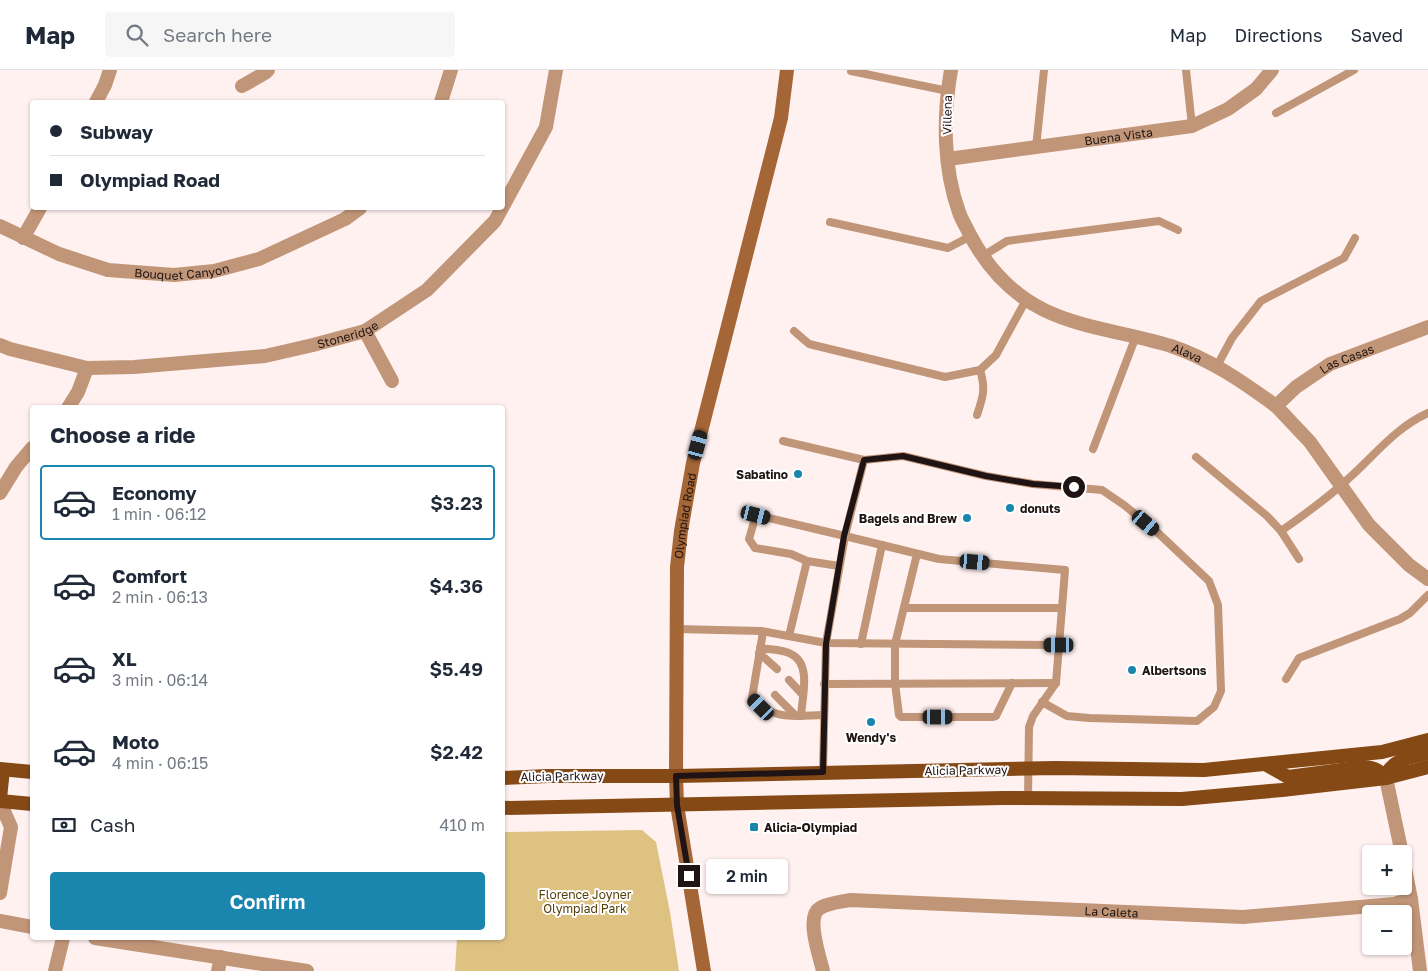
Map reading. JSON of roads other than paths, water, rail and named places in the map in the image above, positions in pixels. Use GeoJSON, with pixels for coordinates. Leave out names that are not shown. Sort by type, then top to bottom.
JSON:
{"type":"FeatureCollection","features":[{"type":"Feature","properties":{"kind":"main road","name":"Olympiad Road"},"geometry":{"type":"LineString","coordinates":[[704,971],[677,805],[676,629],[678,558],[693,463],[781,118],[788,70]]}},
{"type":"Feature","properties":{"kind":"main road","name":"Alicia Parkway"},"geometry":{"type":"LineString","coordinates":[[505,778],[1029,769],[1204,770],[1382,752],[1428,740]]}},
{"type":"Feature","properties":{"kind":"main road"},"geometry":{"type":"LineString","coordinates":[[1386,778],[1387,771],[1396,763],[1428,753]]}},
{"type":"Feature","properties":{"kind":"main road"},"geometry":{"type":"LineString","coordinates":[[1265,764],[1288,777],[1364,767],[1380,771],[1386,778]]}},
{"type":"Feature","properties":{"kind":"main road"},"geometry":{"type":"LineString","coordinates":[[505,808],[1028,798],[1182,799],[1386,778],[1428,767]]}},
{"type":"Feature","properties":{"kind":"main road"},"geometry":{"type":"LineString","coordinates":[[30,772],[2,770],[0,800],[30,804]]}},
{"type":"Feature","properties":{"kind":"street"},"geometry":{"type":"LineString","coordinates":[[97,100],[110,70]]}},
{"type":"Feature","properties":{"kind":"street"},"geometry":{"type":"LineString","coordinates":[[242,86],[268,70]]}},
{"type":"Feature","properties":{"kind":"street"},"geometry":{"type":"LineString","coordinates":[[442,100],[452,70]]}},
{"type":"Feature","properties":{"kind":"street","name":"Stoneridge"},"geometry":{"type":"LineString","coordinates":[[505,203],[546,127],[556,70]]}},
{"type":"Feature","properties":{"kind":"street","name":"Villena"},"geometry":{"type":"LineString","coordinates":[[948,159],[946,123],[951,70]]}},
{"type":"Feature","properties":{"kind":"street","name":"Buena Vista"},"geometry":{"type":"LineString","coordinates":[[948,159],[1192,126],[1228,109],[1256,89],[1272,70]]}},
{"type":"Feature","properties":{"kind":"street","name":"Alava"},"geometry":{"type":"LineString","coordinates":[[948,159],[952,188],[959,214],[983,256],[1006,285],[1026,300],[1062,318],[1172,346],[1217,366],[1242,381],[1276,406],[1310,442],[1369,525],[1408,565],[1428,579]]}},
{"type":"Feature","properties":{"kind":"street"},"geometry":{"type":"LineString","coordinates":[[23,238],[39,210]]}},
{"type":"Feature","properties":{"kind":"street","name":"Bouquet Canyon"},"geometry":{"type":"LineString","coordinates":[[0,226],[59,254],[108,270],[174,275],[214,271],[259,259],[345,219],[357,210]]}},
{"type":"Feature","properties":{"kind":"street","name":"Stoneridge"},"geometry":{"type":"LineString","coordinates":[[0,345],[87,368],[134,367],[265,356],[366,331],[427,290],[495,221],[501,210]]}},
{"type":"Feature","properties":{"kind":"street","name":"Las Casas"},"geometry":{"type":"LineString","coordinates":[[1276,406],[1296,387],[1330,364],[1428,327]]}},
{"type":"Feature","properties":{"kind":"street"},"geometry":{"type":"LineString","coordinates":[[366,331],[392,381]]}},
{"type":"Feature","properties":{"kind":"street"},"geometry":{"type":"LineString","coordinates":[[70,405],[78,392],[87,368]]}},
{"type":"Feature","properties":{"kind":"street"},"geometry":{"type":"LineString","coordinates":[[0,492],[16,467],[30,450]]}},
{"type":"Feature","properties":{"kind":"street"},"geometry":{"type":"LineString","coordinates":[[1386,778],[1400,845]]}},
{"type":"Feature","properties":{"kind":"street"},"geometry":{"type":"LineString","coordinates":[[0,800],[11,827],[0,888]]}},
{"type":"Feature","properties":{"kind":"street"},"geometry":{"type":"LineString","coordinates":[[1410,895],[1420,971]]}},
{"type":"Feature","properties":{"kind":"street","name":"La Caleta"},"geometry":{"type":"LineString","coordinates":[[823,971],[812,922],[814,913],[820,908],[850,900],[1243,917],[1394,904],[1411,899]]}},
{"type":"Feature","properties":{"kind":"street"},"geometry":{"type":"LineString","coordinates":[[0,921],[30,927]]}},
{"type":"Feature","properties":{"kind":"street"},"geometry":{"type":"LineString","coordinates":[[55,971],[63,940]]}},
{"type":"Feature","properties":{"kind":"street"},"geometry":{"type":"LineString","coordinates":[[107,940],[306,971]]}},
{"type":"Feature","properties":{"kind":"street"},"geometry":{"type":"LineString","coordinates":[[218,971],[221,957]]}},
{"type":"Feature","properties":{"kind":"lane"},"geometry":{"type":"LineString","coordinates":[[1036,148],[1044,70]]}},
{"type":"Feature","properties":{"kind":"lane"},"geometry":{"type":"LineString","coordinates":[[1186,70],[1192,126]]}},
{"type":"Feature","properties":{"kind":"lane"},"geometry":{"type":"LineString","coordinates":[[1276,113],[1354,70]]}},
{"type":"Feature","properties":{"kind":"lane"},"geometry":{"type":"LineString","coordinates":[[850,71],[948,90]]}},
{"type":"Feature","properties":{"kind":"lane"},"geometry":{"type":"LineString","coordinates":[[983,256],[1007,241],[1159,221],[1178,230]]}},
{"type":"Feature","properties":{"kind":"lane"},"geometry":{"type":"LineString","coordinates":[[830,222],[948,248],[971,236]]}},
{"type":"Feature","properties":{"kind":"lane"},"geometry":{"type":"LineString","coordinates":[[1217,366],[1232,338],[1262,300],[1344,258],[1355,238]]}},
{"type":"Feature","properties":{"kind":"lane"},"geometry":{"type":"LineString","coordinates":[[794,331],[809,344],[945,377],[980,370],[996,355],[1026,300]]}},
{"type":"Feature","properties":{"kind":"lane"},"geometry":{"type":"LineString","coordinates":[[1093,449],[1136,336]]}},
{"type":"Feature","properties":{"kind":"lane"},"geometry":{"type":"LineString","coordinates":[[977,416],[984,395],[980,370]]}},
{"type":"Feature","properties":{"kind":"lane"},"geometry":{"type":"LineString","coordinates":[[1281,531],[1341,486],[1401,429],[1413,420],[1428,413]]}},
{"type":"Feature","properties":{"kind":"lane"},"geometry":{"type":"LineString","coordinates":[[783,441],[864,460],[903,456],[986,476],[1033,484],[1102,490],[1151,527],[1209,581],[1218,604],[1221,691],[1214,707],[1197,721],[1066,716],[1042,702]]}},
{"type":"Feature","properties":{"kind":"lane"},"geometry":{"type":"LineString","coordinates":[[1196,457],[1268,516],[1281,531],[1299,559]]}},
{"type":"Feature","properties":{"kind":"lane"},"geometry":{"type":"LineString","coordinates":[[823,772],[826,644],[844,536],[864,460]]}},
{"type":"Feature","properties":{"kind":"lane"},"geometry":{"type":"LineString","coordinates":[[839,566],[807,561],[790,554],[755,548],[749,539],[756,515],[939,559],[1065,570],[1056,683],[1033,716],[1029,727],[1028,798]]}},
{"type":"Feature","properties":{"kind":"lane"},"geometry":{"type":"LineString","coordinates":[[861,644],[882,545]]}},
{"type":"Feature","properties":{"kind":"lane"},"geometry":{"type":"LineString","coordinates":[[917,554],[894,644],[895,683],[899,715],[901,717],[993,717],[996,716],[1012,683]]}},
{"type":"Feature","properties":{"kind":"lane"},"geometry":{"type":"LineString","coordinates":[[789,636],[807,561]]}},
{"type":"Feature","properties":{"kind":"lane"},"geometry":{"type":"LineString","coordinates":[[1286,679],[1298,658],[1400,619],[1410,613],[1428,595]]}},
{"type":"Feature","properties":{"kind":"lane"},"geometry":{"type":"LineString","coordinates":[[904,608],[1062,608]]}},
{"type":"Feature","properties":{"kind":"lane"},"geometry":{"type":"LineString","coordinates":[[676,629],[763,632],[826,644],[1059,645]]}},
{"type":"Feature","properties":{"kind":"lane"},"geometry":{"type":"LineString","coordinates":[[763,632],[752,698],[761,707],[773,714],[823,715]]}},
{"type":"Feature","properties":{"kind":"lane"},"geometry":{"type":"LineString","coordinates":[[759,650],[777,669]]}},
{"type":"Feature","properties":{"kind":"lane"},"geometry":{"type":"LineString","coordinates":[[759,650],[790,653],[800,659],[804,670],[798,716]]}},
{"type":"Feature","properties":{"kind":"lane"},"geometry":{"type":"LineString","coordinates":[[754,677],[763,684]]}},
{"type":"Feature","properties":{"kind":"lane"},"geometry":{"type":"LineString","coordinates":[[789,680],[802,694]]}},
{"type":"Feature","properties":{"kind":"lane"},"geometry":{"type":"LineString","coordinates":[[824,684],[1056,683]]}},
{"type":"Feature","properties":{"kind":"lane"},"geometry":{"type":"LineString","coordinates":[[775,695],[798,716]]}},
{"type":"Feature","properties":{"kind":"place","name":"Sabatino"},"geometry":{"type":"Point","coordinates":[798,474]}},
{"type":"Feature","properties":{"kind":"place","name":"donuts"},"geometry":{"type":"Point","coordinates":[1010,508]}},
{"type":"Feature","properties":{"kind":"place","name":"Bagels and Brew"},"geometry":{"type":"Point","coordinates":[967,518]}},
{"type":"Feature","properties":{"kind":"place","name":"Albertsons"},"geometry":{"type":"Point","coordinates":[1132,670]}},
{"type":"Feature","properties":{"kind":"place","name":"Wendy's"},"geometry":{"type":"Point","coordinates":[871,722]}},
{"type":"Feature","properties":{"kind":"place","name":"Alicia-Olympiad"},"geometry":{"type":"Point","coordinates":[754,827]}},
{"type":"Feature","properties":{"kind":"park label","name":"Florence Joyner Olympiad Park"},"geometry":{"type":"Point","coordinates":[585,901]}}]}
